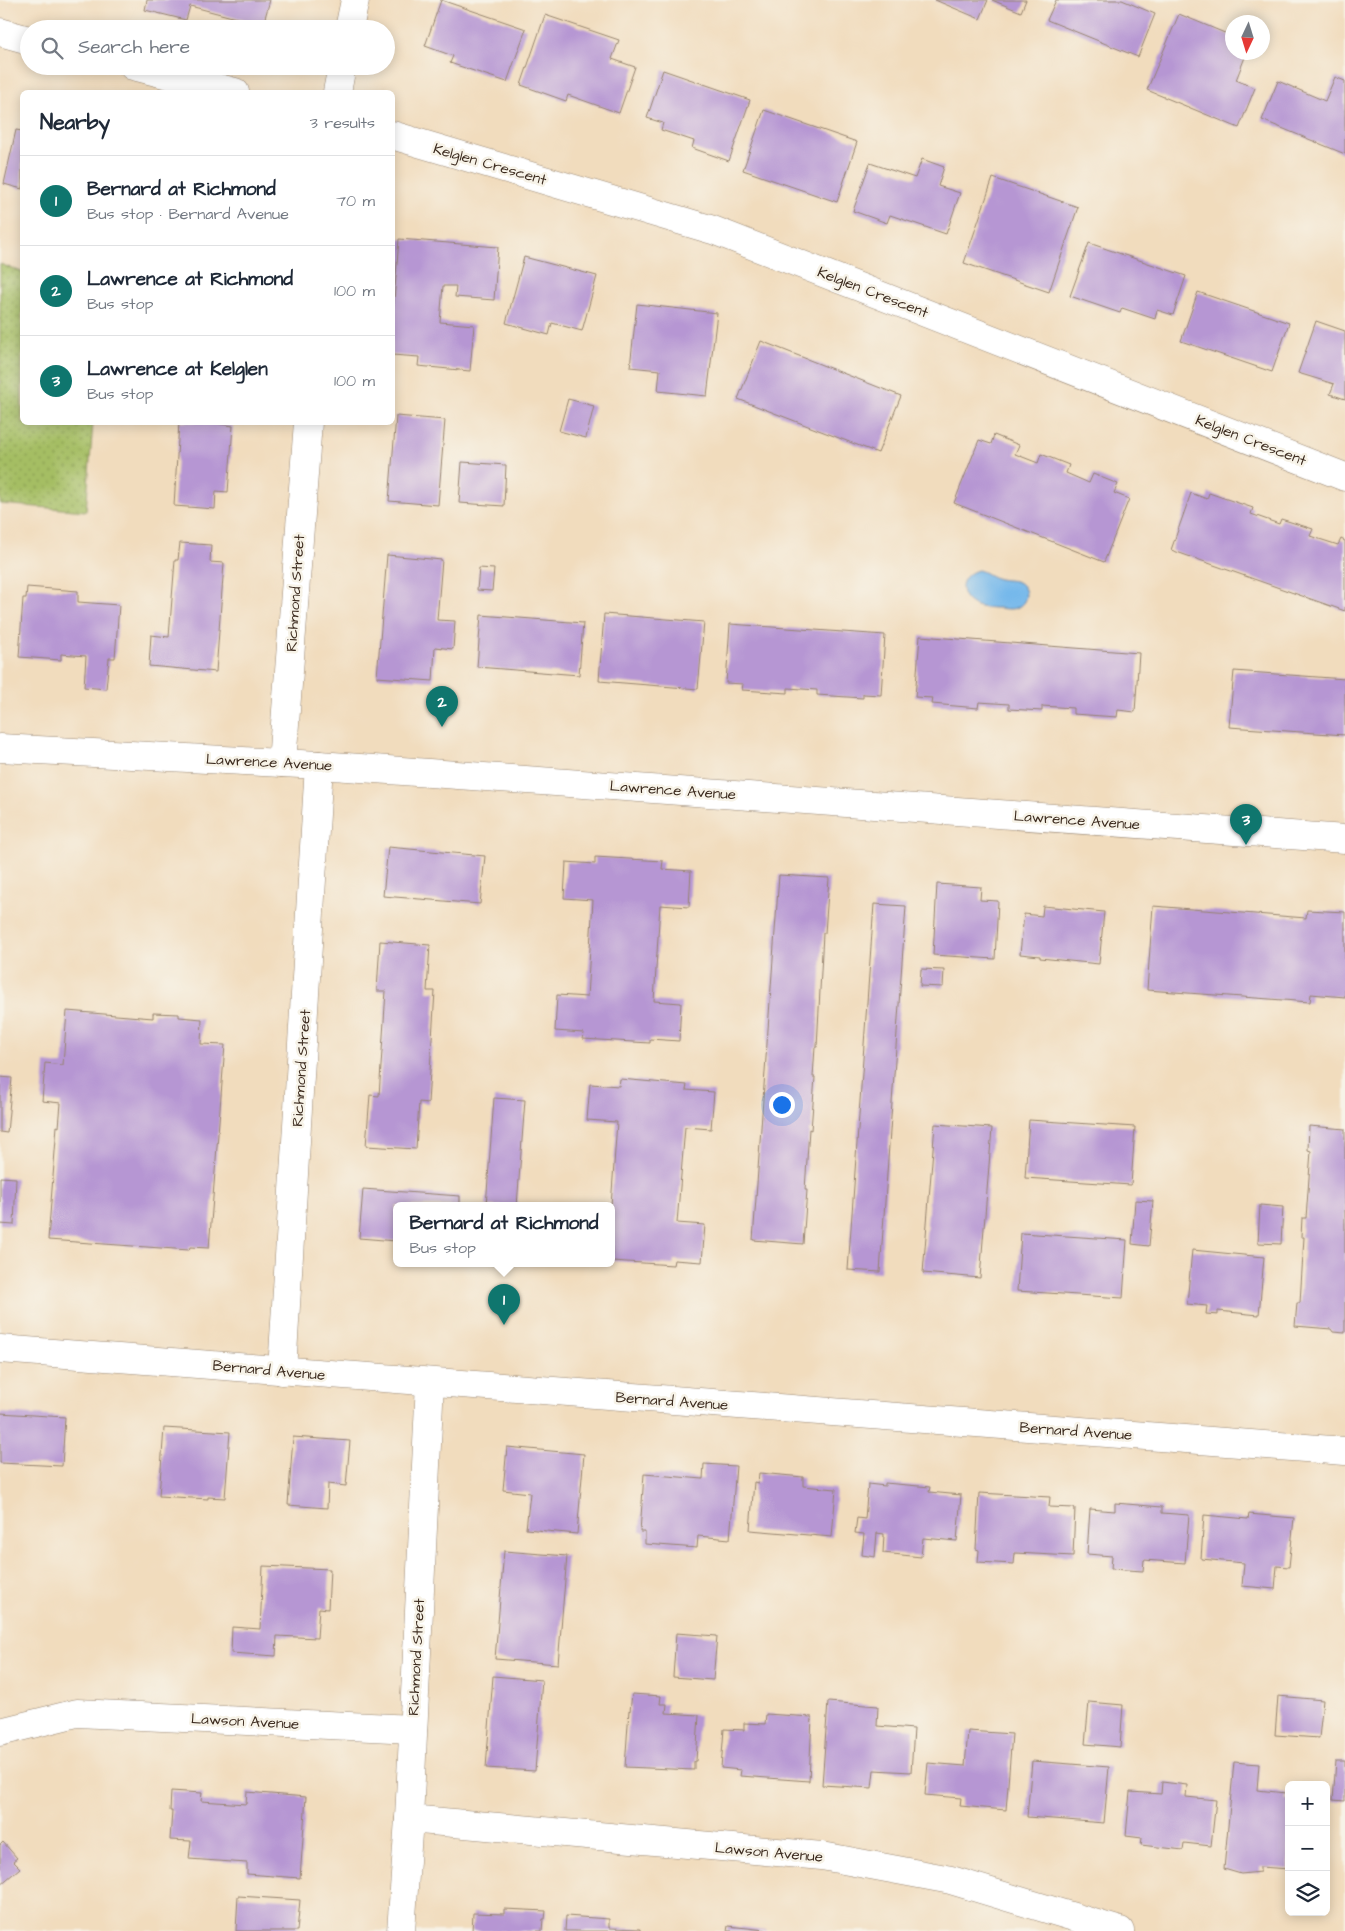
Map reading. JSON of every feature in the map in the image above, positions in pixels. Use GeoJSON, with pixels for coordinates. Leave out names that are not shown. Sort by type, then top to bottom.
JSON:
{"type":"FeatureCollection","features":[{"type":"Feature","properties":{"kind":"street"},"geometry":{"type":"LineString","coordinates":[[351,20],[355,0]]}},
{"type":"Feature","properties":{"kind":"street"},"geometry":{"type":"LineString","coordinates":[[0,32],[20,38]]}},
{"type":"Feature","properties":{"kind":"street"},"geometry":{"type":"LineString","coordinates":[[169,75],[228,90]]}},
{"type":"Feature","properties":{"kind":"street"},"geometry":{"type":"LineString","coordinates":[[337,90],[340,75]]}},
{"type":"Feature","properties":{"kind":"street","name":"Kelglen Crescent"},"geometry":{"type":"LineString","coordinates":[[395,136],[713,230],[1345,477]]}},
{"type":"Feature","properties":{"kind":"street","name":"Richmond Street"},"geometry":{"type":"LineString","coordinates":[[282,763],[308,425]]}},
{"type":"Feature","properties":{"kind":"street","name":"Lawrence Avenue"},"geometry":{"type":"LineString","coordinates":[[0,748],[319,765],[1345,839]]}},
{"type":"Feature","properties":{"kind":"street","name":"Richmond Street"},"geometry":{"type":"LineString","coordinates":[[282,1371],[319,765]]}},
{"type":"Feature","properties":{"kind":"street","name":"Bernard Avenue"},"geometry":{"type":"LineString","coordinates":[[0,1349],[1345,1451]]}},
{"type":"Feature","properties":{"kind":"street","name":"Richmond Street"},"geometry":{"type":"LineString","coordinates":[[401,1931],[409,1819],[430,1382]]}},
{"type":"Feature","properties":{"kind":"street","name":"Lawson Avenue"},"geometry":{"type":"LineString","coordinates":[[0,1732],[76,1713],[413,1729]]}},
{"type":"Feature","properties":{"kind":"street","name":"Lawson Avenue"},"geometry":{"type":"LineString","coordinates":[[409,1819],[822,1856],[951,1880],[1120,1931]]}},
{"type":"Feature","properties":{"kind":"green space"},"geometry":{"type":"Polygon","coordinates":[[[0,264],[20,271],[20,425],[93,425],[86,511],[0,504],[0,264]]]}},
{"type":"Feature","properties":{"kind":"water"},"geometry":{"type":"Polygon","coordinates":[[[978,570],[998,579],[1018,582],[1025,591],[1024,602],[1014,609],[1009,609],[981,607],[970,602],[963,592],[963,581],[966,576],[978,570]]]}},
{"type":"Feature","properties":{"kind":"building"},"geometry":{"type":"Polygon","coordinates":[[[147,0],[270,0],[264,20],[244,20],[190,6],[186,20],[145,10],[147,0]]]}},
{"type":"Feature","properties":{"kind":"building"},"geometry":{"type":"Polygon","coordinates":[[[441,0],[526,29],[507,82],[450,63],[453,56],[425,46],[441,0]]]}},
{"type":"Feature","properties":{"kind":"building"},"geometry":{"type":"Polygon","coordinates":[[[935,0],[988,0],[980,19],[935,0]]]}},
{"type":"Feature","properties":{"kind":"building"},"geometry":{"type":"Polygon","coordinates":[[[992,0],[1026,0],[1021,12],[992,0]]]}},
{"type":"Feature","properties":{"kind":"building"},"geometry":{"type":"Polygon","coordinates":[[[1056,0],[1122,0],[1155,14],[1138,57],[1047,20],[1056,0]]]}},
{"type":"Feature","properties":{"kind":"building"},"geometry":{"type":"Polygon","coordinates":[[[1179,14],[1225,33],[1225,60],[1244,60],[1236,80],[1255,88],[1239,128],[1147,90],[1179,14]]]}},
{"type":"Feature","properties":{"kind":"building"},"geometry":{"type":"Polygon","coordinates":[[[545,15],[619,40],[612,59],[635,67],[619,113],[568,95],[566,101],[521,85],[545,15]]]}},
{"type":"Feature","properties":{"kind":"building"},"geometry":{"type":"Polygon","coordinates":[[[663,70],[750,100],[729,161],[692,148],[694,141],[661,130],[663,123],[647,118],[663,70]]]}},
{"type":"Feature","properties":{"kind":"building"},"geometry":{"type":"Polygon","coordinates":[[[1335,77],[1345,81],[1345,154],[1262,120],[1278,81],[1325,101],[1335,77]]]}},
{"type":"Feature","properties":{"kind":"building"},"geometry":{"type":"Polygon","coordinates":[[[764,110],[857,142],[837,202],[743,170],[764,110]]]}},
{"type":"Feature","properties":{"kind":"building"},"geometry":{"type":"Polygon","coordinates":[[[16,130],[20,131],[20,188],[4,184],[16,130]]]}},
{"type":"Feature","properties":{"kind":"building"},"geometry":{"type":"Polygon","coordinates":[[[922,159],[944,167],[938,186],[960,193],[946,234],[890,215],[887,223],[853,211],[870,163],[915,178],[922,159]]]}},
{"type":"Feature","properties":{"kind":"building"},"geometry":{"type":"Polygon","coordinates":[[[993,178],[1078,207],[1049,292],[964,263],[993,178]]]}},
{"type":"Feature","properties":{"kind":"building"},"geometry":{"type":"Polygon","coordinates":[[[399,239],[498,247],[494,300],[455,297],[456,286],[443,286],[440,322],[474,325],[470,371],[418,366],[419,357],[395,355],[395,288],[399,239]]]}},
{"type":"Feature","properties":{"kind":"building"},"geometry":{"type":"Polygon","coordinates":[[[1089,243],[1186,276],[1173,315],[1157,310],[1155,319],[1122,308],[1120,313],[1070,296],[1089,243]]]}},
{"type":"Feature","properties":{"kind":"building"},"geometry":{"type":"Polygon","coordinates":[[[524,257],[597,276],[582,331],[552,323],[549,335],[506,323],[524,257]]]}},
{"type":"Feature","properties":{"kind":"building"},"geometry":{"type":"Polygon","coordinates":[[[1198,292],[1289,323],[1272,372],[1181,341],[1198,292]]]}},
{"type":"Feature","properties":{"kind":"building"},"geometry":{"type":"Polygon","coordinates":[[[637,304],[717,313],[707,396],[658,391],[660,370],[630,367],[637,304]]]}},
{"type":"Feature","properties":{"kind":"building"},"geometry":{"type":"Polygon","coordinates":[[[1316,321],[1345,331],[1345,399],[1330,394],[1334,384],[1298,373],[1316,321]]]}},
{"type":"Feature","properties":{"kind":"building"},"geometry":{"type":"Polygon","coordinates":[[[761,341],[901,396],[878,453],[738,399],[761,341]]]}},
{"type":"Feature","properties":{"kind":"building"},"geometry":{"type":"Polygon","coordinates":[[[568,399],[594,406],[586,438],[559,431],[568,399]]]}},
{"type":"Feature","properties":{"kind":"building"},"geometry":{"type":"Polygon","coordinates":[[[396,416],[445,420],[438,505],[389,501],[396,416]]]}},
{"type":"Feature","properties":{"kind":"building"},"geometry":{"type":"Polygon","coordinates":[[[179,425],[233,426],[228,492],[216,491],[215,509],[174,506],[179,425]]]}},
{"type":"Feature","properties":{"kind":"building"},"geometry":{"type":"Polygon","coordinates":[[[994,435],[1019,445],[1015,454],[1038,463],[1041,454],[1069,465],[1066,473],[1089,483],[1093,474],[1118,484],[1114,493],[1129,499],[1104,562],[954,503],[979,440],[991,444],[994,435]]]}},
{"type":"Feature","properties":{"kind":"building"},"geometry":{"type":"Polygon","coordinates":[[[462,462],[506,465],[504,506],[459,503],[462,462]]]}},
{"type":"Feature","properties":{"kind":"building"},"geometry":{"type":"Polygon","coordinates":[[[1191,493],[1207,499],[1209,493],[1253,508],[1251,514],[1279,524],[1281,519],[1313,529],[1310,536],[1338,545],[1341,539],[1345,541],[1345,611],[1171,550],[1191,493]]]}},
{"type":"Feature","properties":{"kind":"building"},"geometry":{"type":"Polygon","coordinates":[[[180,543],[211,545],[210,562],[224,563],[216,672],[149,666],[151,635],[169,637],[175,560],[178,560],[180,543]]]}},
{"type":"Feature","properties":{"kind":"building"},"geometry":{"type":"Polygon","coordinates":[[[387,555],[442,560],[437,620],[455,621],[453,649],[435,647],[433,681],[377,677],[387,555]]]}},
{"type":"Feature","properties":{"kind":"building"},"geometry":{"type":"Polygon","coordinates":[[[479,568],[494,569],[492,591],[477,590],[479,568]]]}},
{"type":"Feature","properties":{"kind":"building"},"geometry":{"type":"Polygon","coordinates":[[[27,587],[78,591],[78,602],[119,605],[115,658],[109,658],[106,689],[84,687],[86,656],[61,654],[61,660],[19,657],[23,598],[26,598],[27,587]]]}},
{"type":"Feature","properties":{"kind":"building"},"geometry":{"type":"Polygon","coordinates":[[[604,614],[704,622],[698,689],[599,681],[604,614]]]}},
{"type":"Feature","properties":{"kind":"building"},"geometry":{"type":"Polygon","coordinates":[[[481,615],[583,623],[579,675],[477,667],[481,615]]]}},
{"type":"Feature","properties":{"kind":"building"},"geometry":{"type":"Polygon","coordinates":[[[730,624],[885,635],[881,695],[863,694],[863,698],[817,695],[817,690],[788,688],[788,693],[742,690],[743,684],[726,683],[730,624]]]}},
{"type":"Feature","properties":{"kind":"building"},"geometry":{"type":"Polygon","coordinates":[[[920,636],[1139,653],[1135,712],[1118,710],[1117,717],[1073,714],[1073,708],[1042,706],[1042,711],[1009,709],[1009,704],[979,702],[978,708],[932,704],[933,698],[915,697],[920,636]]]}},
{"type":"Feature","properties":{"kind":"building"},"geometry":{"type":"Polygon","coordinates":[[[1234,671],[1345,679],[1345,735],[1229,727],[1234,671]]]}},
{"type":"Feature","properties":{"kind":"building"},"geometry":{"type":"Polygon","coordinates":[[[388,847],[485,856],[480,904],[383,896],[388,847]]]}},
{"type":"Feature","properties":{"kind":"building"},"geometry":{"type":"Polygon","coordinates":[[[595,857],[663,861],[662,869],[691,871],[689,907],[660,905],[654,1001],[681,1003],[679,1041],[650,1039],[650,1043],[583,1039],[584,1033],[555,1031],[557,995],[587,997],[593,900],[564,898],[566,862],[595,864],[595,857]]]}},
{"type":"Feature","properties":{"kind":"building"},"geometry":{"type":"Polygon","coordinates":[[[779,875],[829,878],[825,933],[823,933],[811,1130],[809,1129],[803,1244],[753,1240],[779,875]]]}},
{"type":"Feature","properties":{"kind":"building"},"geometry":{"type":"Polygon","coordinates":[[[937,884],[981,887],[980,900],[998,901],[995,959],[933,955],[937,884]]]}},
{"type":"Feature","properties":{"kind":"building"},"geometry":{"type":"Polygon","coordinates":[[[874,904],[906,906],[880,1272],[848,1270],[874,904]]]}},
{"type":"Feature","properties":{"kind":"building"},"geometry":{"type":"Polygon","coordinates":[[[1043,906],[1104,912],[1099,964],[1020,954],[1024,914],[1042,916],[1043,906]]]}},
{"type":"Feature","properties":{"kind":"building"},"geometry":{"type":"Polygon","coordinates":[[[1153,906],[1306,918],[1307,910],[1345,912],[1345,997],[1311,994],[1310,1002],[1147,990],[1153,906]]]}},
{"type":"Feature","properties":{"kind":"building"},"geometry":{"type":"Polygon","coordinates":[[[380,941],[430,945],[427,991],[435,991],[428,1103],[419,1102],[416,1149],[366,1146],[370,1095],[379,1096],[386,991],[377,991],[380,941]]]}},
{"type":"Feature","properties":{"kind":"building"},"geometry":{"type":"Polygon","coordinates":[[[921,969],[944,970],[943,987],[920,986],[921,969]]]}},
{"type":"Feature","properties":{"kind":"building"},"geometry":{"type":"Polygon","coordinates":[[[67,1011],[153,1018],[153,1013],[179,1014],[179,1017],[202,1019],[201,1044],[225,1045],[209,1248],[190,1247],[189,1250],[48,1240],[57,1126],[59,1127],[61,1103],[42,1101],[45,1063],[63,1065],[67,1011]]]}},
{"type":"Feature","properties":{"kind":"building"},"geometry":{"type":"Polygon","coordinates":[[[0,1077],[12,1078],[7,1133],[0,1132],[0,1077]]]}},
{"type":"Feature","properties":{"kind":"building"},"geometry":{"type":"Polygon","coordinates":[[[620,1079],[687,1085],[686,1090],[714,1092],[711,1129],[685,1127],[677,1223],[705,1225],[702,1262],[674,1260],[673,1265],[615,1261],[615,1202],[611,1202],[617,1122],[587,1120],[590,1084],[619,1086],[620,1079]]]}},
{"type":"Feature","properties":{"kind":"building"},"geometry":{"type":"Polygon","coordinates":[[[494,1098],[525,1100],[517,1202],[486,1202],[494,1098]]]}},
{"type":"Feature","properties":{"kind":"building"},"geometry":{"type":"Polygon","coordinates":[[[1029,1120],[1135,1127],[1131,1185],[1025,1178],[1029,1120]]]}},
{"type":"Feature","properties":{"kind":"building"},"geometry":{"type":"Polygon","coordinates":[[[935,1124],[992,1128],[980,1278],[923,1273],[935,1124]]]}},
{"type":"Feature","properties":{"kind":"building"},"geometry":{"type":"Polygon","coordinates":[[[1309,1126],[1345,1129],[1345,1333],[1333,1332],[1331,1329],[1295,1326],[1297,1303],[1300,1303],[1304,1237],[1301,1237],[1302,1218],[1306,1218],[1311,1151],[1308,1150],[1309,1126]]]}},
{"type":"Feature","properties":{"kind":"building"},"geometry":{"type":"Polygon","coordinates":[[[0,1177],[16,1178],[14,1225],[0,1224],[0,1177]]]}},
{"type":"Feature","properties":{"kind":"building"},"geometry":{"type":"Polygon","coordinates":[[[363,1189],[460,1196],[460,1202],[393,1202],[393,1241],[359,1238],[363,1189]]]}},
{"type":"Feature","properties":{"kind":"building"},"geometry":{"type":"Polygon","coordinates":[[[1135,1200],[1153,1201],[1149,1246],[1132,1244],[1135,1200]]]}},
{"type":"Feature","properties":{"kind":"building"},"geometry":{"type":"Polygon","coordinates":[[[1260,1205],[1283,1207],[1281,1244],[1258,1243],[1260,1205]]]}},
{"type":"Feature","properties":{"kind":"building"},"geometry":{"type":"Polygon","coordinates":[[[1021,1233],[1127,1240],[1123,1298],[1017,1291],[1021,1233]]]}},
{"type":"Feature","properties":{"kind":"building"},"geometry":{"type":"Polygon","coordinates":[[[1192,1250],[1264,1257],[1259,1315],[1218,1311],[1218,1315],[1206,1314],[1207,1306],[1187,1304],[1192,1250]]]}},
{"type":"Feature","properties":{"kind":"building"},"geometry":{"type":"Polygon","coordinates":[[[0,1413],[65,1417],[62,1466],[0,1463],[0,1413]]]}},
{"type":"Feature","properties":{"kind":"building"},"geometry":{"type":"Polygon","coordinates":[[[164,1428],[230,1432],[225,1498],[208,1497],[208,1499],[159,1496],[164,1428]]]}},
{"type":"Feature","properties":{"kind":"building"},"geometry":{"type":"Polygon","coordinates":[[[293,1437],[350,1441],[346,1486],[328,1484],[327,1508],[288,1505],[293,1437]]]}},
{"type":"Feature","properties":{"kind":"building"},"geometry":{"type":"Polygon","coordinates":[[[507,1447],[584,1454],[577,1534],[526,1529],[530,1493],[503,1490],[507,1447]]]}},
{"type":"Feature","properties":{"kind":"building"},"geometry":{"type":"Polygon","coordinates":[[[704,1464],[736,1466],[730,1539],[698,1536],[697,1548],[645,1544],[645,1532],[640,1532],[644,1474],[703,1479],[704,1464]]]}},
{"type":"Feature","properties":{"kind":"building"},"geometry":{"type":"Polygon","coordinates":[[[759,1473],[803,1477],[803,1486],[836,1489],[832,1537],[750,1530],[754,1482],[758,1483],[759,1473]]]}},
{"type":"Feature","properties":{"kind":"building"},"geometry":{"type":"Polygon","coordinates":[[[885,1483],[930,1487],[929,1492],[961,1495],[957,1541],[923,1538],[921,1557],[883,1553],[884,1534],[877,1533],[875,1557],[862,1555],[864,1534],[855,1533],[857,1518],[865,1519],[868,1484],[885,1486],[885,1483]]]}},
{"type":"Feature","properties":{"kind":"building"},"geometry":{"type":"Polygon","coordinates":[[[979,1493],[1050,1497],[1049,1507],[1075,1508],[1073,1556],[1015,1553],[1014,1564],[978,1562],[979,1550],[976,1549],[979,1493]]]}},
{"type":"Feature","properties":{"kind":"building"},"geometry":{"type":"Polygon","coordinates":[[[1115,1503],[1162,1507],[1162,1513],[1189,1515],[1185,1563],[1144,1560],[1143,1571],[1111,1569],[1112,1556],[1087,1554],[1090,1509],[1115,1511],[1115,1503]]]}},
{"type":"Feature","properties":{"kind":"building"},"geometry":{"type":"Polygon","coordinates":[[[1249,1514],[1294,1518],[1289,1567],[1277,1566],[1275,1589],[1242,1586],[1244,1563],[1201,1559],[1204,1515],[1248,1519],[1249,1514]]]}},
{"type":"Feature","properties":{"kind":"building"},"geometry":{"type":"Polygon","coordinates":[[[504,1551],[567,1556],[558,1664],[495,1659],[504,1551]]]}},
{"type":"Feature","properties":{"kind":"building"},"geometry":{"type":"Polygon","coordinates":[[[263,1566],[330,1569],[328,1609],[319,1608],[317,1638],[277,1636],[276,1656],[231,1653],[232,1627],[260,1629],[263,1566]]]}},
{"type":"Feature","properties":{"kind":"building"},"geometry":{"type":"Polygon","coordinates":[[[676,1633],[717,1636],[713,1680],[673,1677],[676,1633]]]}},
{"type":"Feature","properties":{"kind":"building"},"geometry":{"type":"Polygon","coordinates":[[[493,1676],[542,1680],[535,1771],[486,1768],[493,1676]]]}},
{"type":"Feature","properties":{"kind":"building"},"geometry":{"type":"Polygon","coordinates":[[[632,1694],[661,1696],[660,1704],[667,1704],[666,1713],[699,1715],[694,1770],[625,1767],[632,1694]]]}},
{"type":"Feature","properties":{"kind":"building"},"geometry":{"type":"Polygon","coordinates":[[[1278,1696],[1323,1700],[1319,1738],[1275,1735],[1278,1696]]]}},
{"type":"Feature","properties":{"kind":"building"},"geometry":{"type":"Polygon","coordinates":[[[828,1702],[878,1706],[877,1726],[914,1729],[911,1772],[874,1770],[872,1788],[822,1785],[828,1702]]]}},
{"type":"Feature","properties":{"kind":"building"},"geometry":{"type":"Polygon","coordinates":[[[1089,1702],[1123,1705],[1120,1747],[1085,1744],[1089,1702]]]}},
{"type":"Feature","properties":{"kind":"building"},"geometry":{"type":"Polygon","coordinates":[[[766,1714],[812,1717],[809,1781],[740,1776],[741,1770],[721,1768],[724,1729],[744,1730],[744,1723],[765,1724],[766,1714]]]}},
{"type":"Feature","properties":{"kind":"building"},"geometry":{"type":"Polygon","coordinates":[[[968,1731],[1012,1734],[1006,1810],[960,1806],[961,1798],[925,1795],[928,1763],[965,1766],[968,1731]]]}},
{"type":"Feature","properties":{"kind":"building"},"geometry":{"type":"Polygon","coordinates":[[[1032,1761],[1109,1767],[1104,1823],[1027,1817],[1032,1761]]]}},
{"type":"Feature","properties":{"kind":"building"},"geometry":{"type":"Polygon","coordinates":[[[1336,1761],[1345,1761],[1345,1801],[1333,1800],[1336,1761]]]}},
{"type":"Feature","properties":{"kind":"building"},"geometry":{"type":"Polygon","coordinates":[[[1234,1762],[1259,1764],[1257,1790],[1285,1793],[1285,1869],[1260,1867],[1260,1872],[1241,1874],[1224,1869],[1234,1762]]]}},
{"type":"Feature","properties":{"kind":"building"},"geometry":{"type":"Polygon","coordinates":[[[1162,1782],[1187,1785],[1186,1797],[1216,1800],[1211,1846],[1184,1843],[1183,1850],[1141,1845],[1142,1838],[1126,1836],[1130,1792],[1161,1794],[1162,1782]]]}},
{"type":"Feature","properties":{"kind":"building"},"geometry":{"type":"Polygon","coordinates":[[[171,1791],[202,1793],[201,1801],[246,1804],[247,1792],[306,1797],[300,1878],[247,1874],[247,1863],[189,1859],[191,1841],[170,1840],[171,1791]]]}},
{"type":"Feature","properties":{"kind":"building"},"geometry":{"type":"Polygon","coordinates":[[[3,1842],[17,1858],[13,1861],[20,1868],[0,1885],[0,1845],[3,1842]]]}},
{"type":"Feature","properties":{"kind":"building"},"geometry":{"type":"Polygon","coordinates":[[[238,1896],[300,1900],[297,1931],[236,1931],[238,1896]]]}},
{"type":"Feature","properties":{"kind":"building"},"geometry":{"type":"Polygon","coordinates":[[[504,1909],[546,1911],[542,1931],[472,1931],[473,1913],[504,1914],[504,1909]]]}},
{"type":"Feature","properties":{"kind":"building"},"geometry":{"type":"Polygon","coordinates":[[[566,1916],[609,1919],[609,1928],[641,1929],[641,1931],[565,1931],[566,1916]]]}},
{"type":"Feature","properties":{"kind":"building"},"geometry":{"type":"Polygon","coordinates":[[[728,1926],[766,1930],[766,1931],[727,1931],[728,1926]]]}},
{"type":"Feature","properties":{"kind":"place","name":"Lawrence at Richmond"},"geometry":{"type":"Point","coordinates":[442,727]}},
{"type":"Feature","properties":{"kind":"place","name":"Lawrence at Kelglen"},"geometry":{"type":"Point","coordinates":[1246,845]}},
{"type":"Feature","properties":{"kind":"place","name":"Bernard at Richmond"},"geometry":{"type":"Point","coordinates":[504,1325]}}]}
